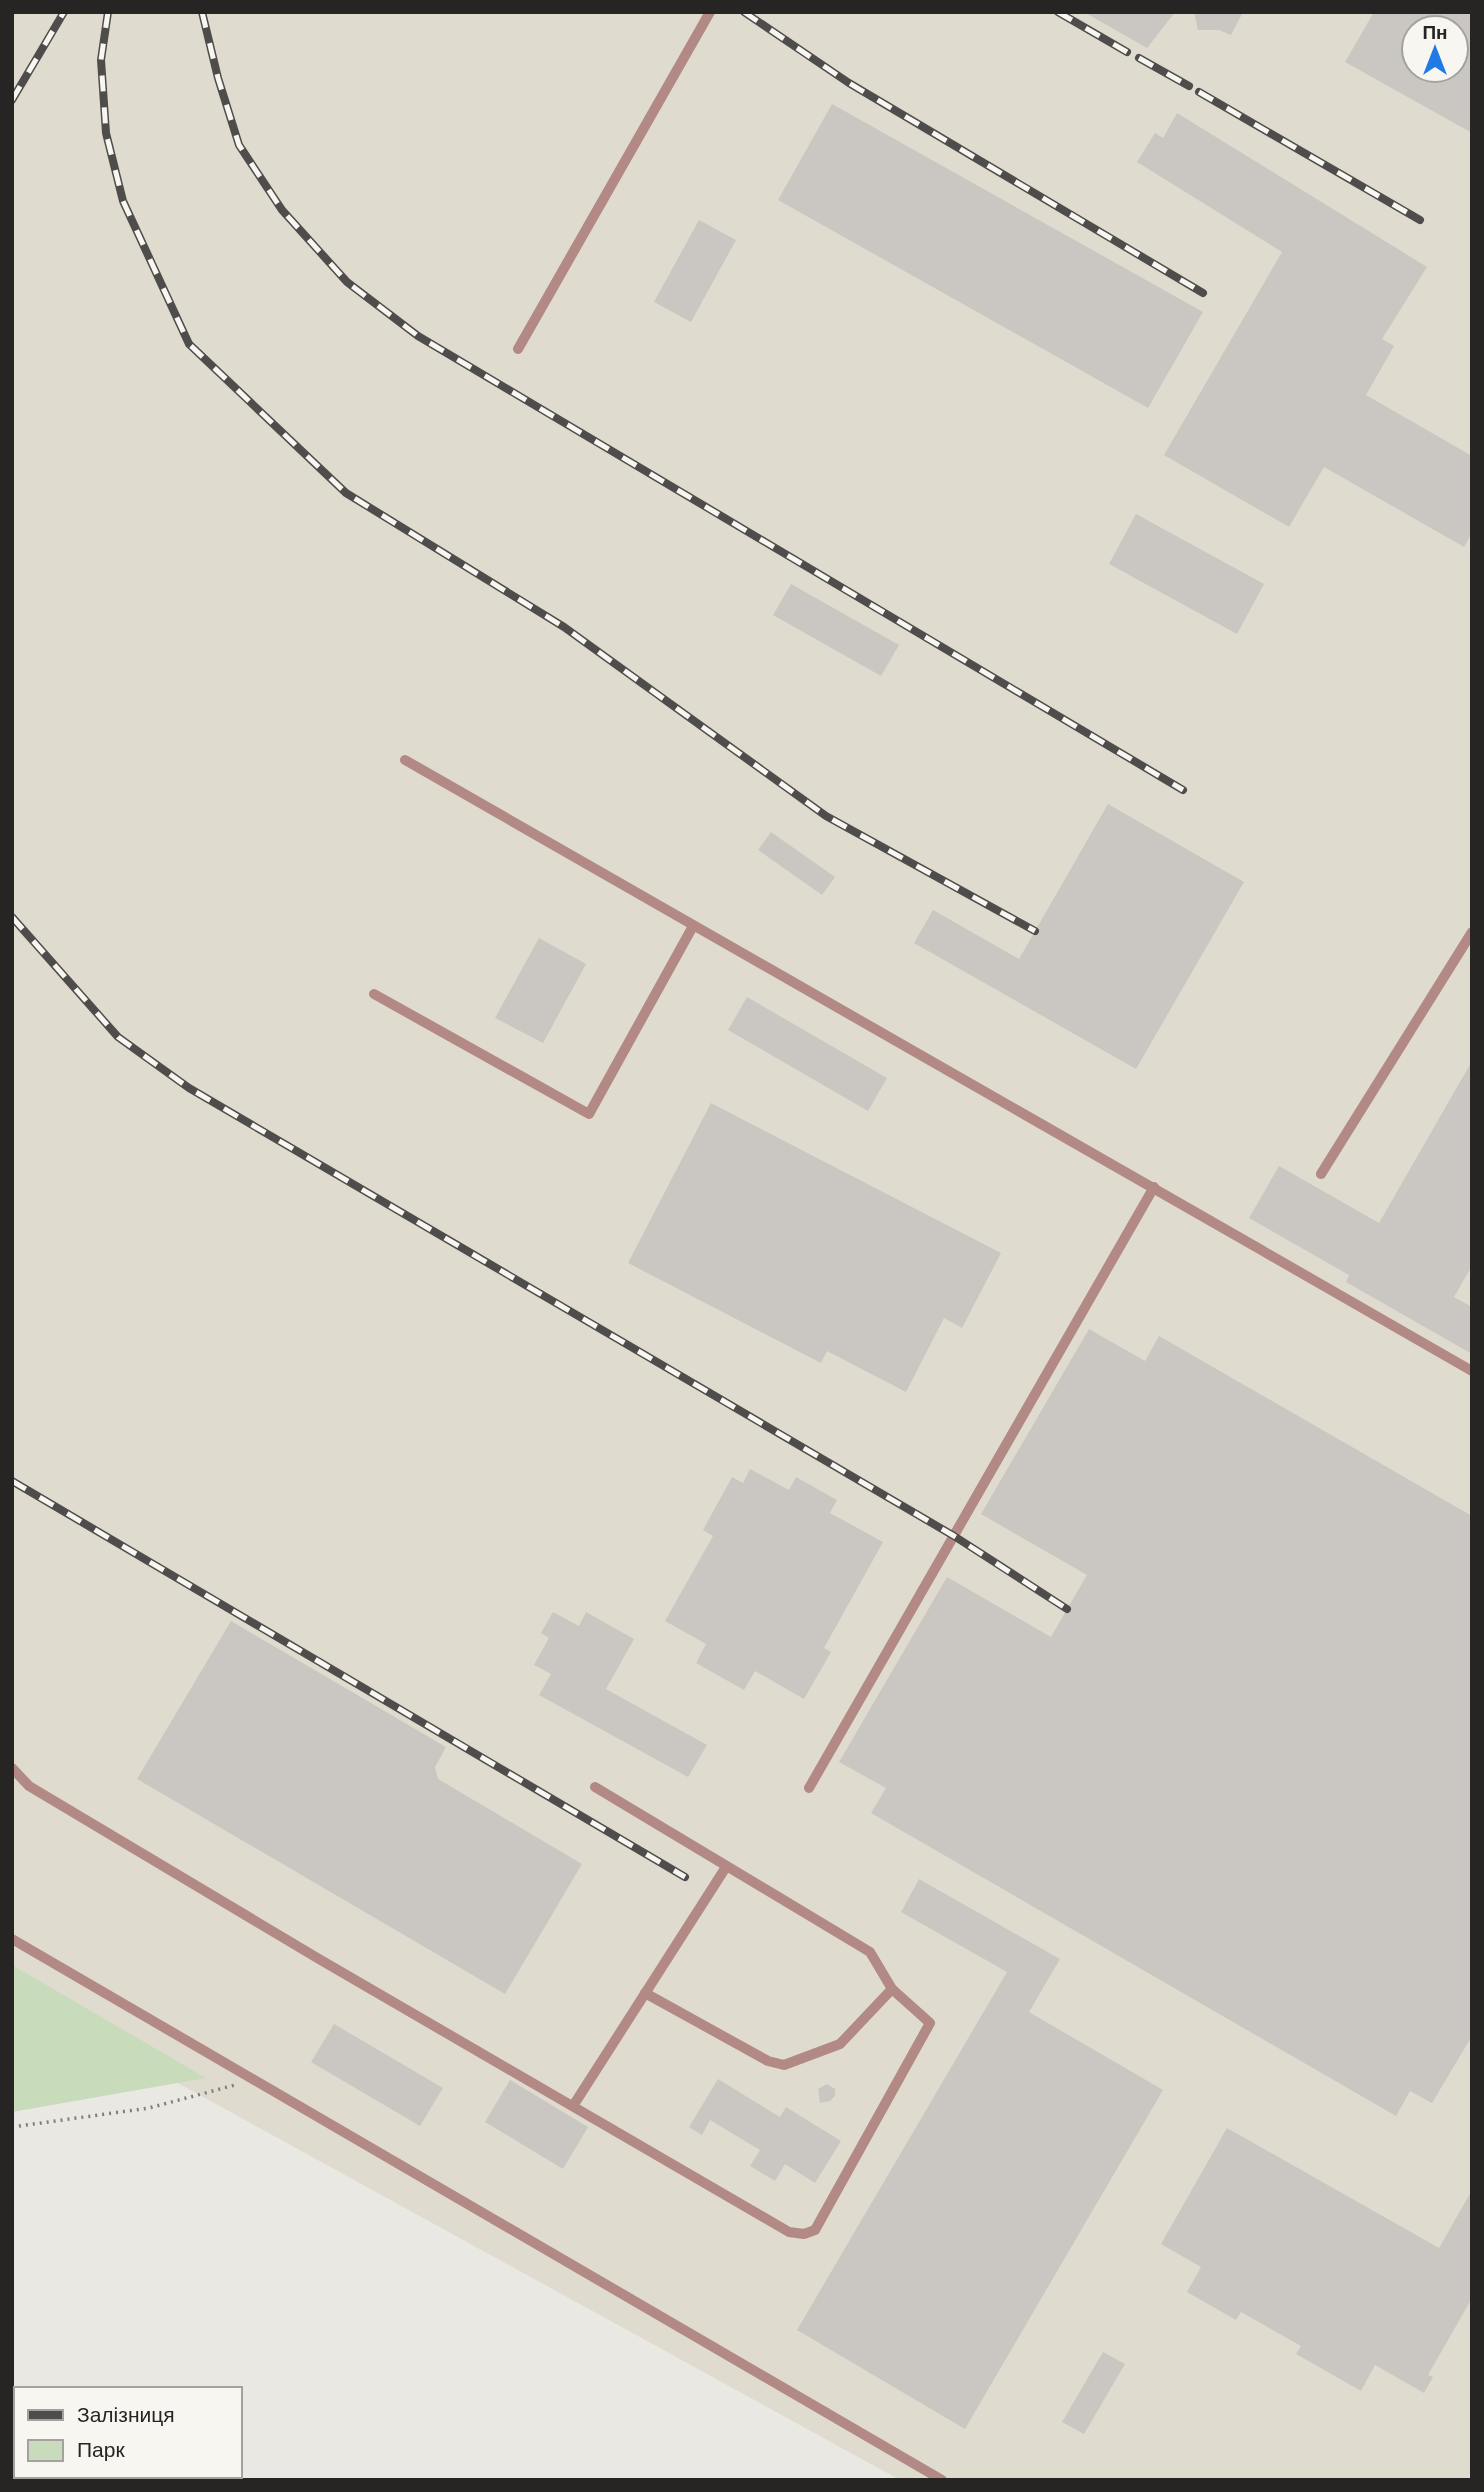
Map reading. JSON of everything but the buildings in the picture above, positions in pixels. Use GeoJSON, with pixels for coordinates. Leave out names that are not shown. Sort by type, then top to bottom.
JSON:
{"type":"FeatureCollection","features":[{"type":"Feature","properties":{"kind":"lane"},"geometry":{"type":"LineString","coordinates":[[518,349],[710,12]]}},
{"type":"Feature","properties":{"kind":"lane"},"geometry":{"type":"LineString","coordinates":[[405,760],[692,928],[1154,1187],[1472,1371]]}},
{"type":"Feature","properties":{"kind":"lane"},"geometry":{"type":"LineString","coordinates":[[374,994],[589,1114],[692,928]]}},
{"type":"Feature","properties":{"kind":"lane"},"geometry":{"type":"LineString","coordinates":[[1321,1174],[1472,932]]}},
{"type":"Feature","properties":{"kind":"lane"},"geometry":{"type":"LineString","coordinates":[[809,1788],[1154,1187]]}},
{"type":"Feature","properties":{"kind":"lane"},"geometry":{"type":"LineString","coordinates":[[12,1768],[29,1786],[319,1959],[789,2232],[804,2234],[815,2230],[930,2023],[892,1989],[870,1952],[595,1787]]}},
{"type":"Feature","properties":{"kind":"lane"},"geometry":{"type":"LineString","coordinates":[[573,2106],[726,1867]]}},
{"type":"Feature","properties":{"kind":"lane"},"geometry":{"type":"LineString","coordinates":[[12,1939],[942,2480]]}},
{"type":"Feature","properties":{"kind":"lane"},"geometry":{"type":"LineString","coordinates":[[645,1993],[768,2061],[784,2065],[840,2044],[892,1989]]}},
{"type":"Feature","properties":{"kind":"path"},"geometry":{"type":"LineString","coordinates":[[12,2127],[149,2108],[254,2080]]}},
{"type":"Feature","properties":{"kind":"shaded area"},"geometry":{"type":"Polygon","coordinates":[[[12,12],[1472,12],[1472,2480],[900,2480],[12,1992],[12,12]]]}},
{"type":"Feature","properties":{"kind":"green space"},"geometry":{"type":"Polygon","coordinates":[[[12,1965],[206,2078],[12,2112],[12,1965]]]}},
{"type":"Feature","properties":{"kind":"railway"},"geometry":{"type":"LineString","coordinates":[[12,100],[64,12]]}},
{"type":"Feature","properties":{"kind":"railway"},"geometry":{"type":"LineString","coordinates":[[108,12],[101,60],[106,133],[123,201],[189,344],[346,493],[564,627],[826,816],[1035,931]]}},
{"type":"Feature","properties":{"kind":"railway"},"geometry":{"type":"LineString","coordinates":[[202,12],[218,78],[239,145],[282,210],[347,282],[418,336],[1183,790]]}},
{"type":"Feature","properties":{"kind":"railway"},"geometry":{"type":"LineString","coordinates":[[744,12],[849,83],[1203,293]]}},
{"type":"Feature","properties":{"kind":"railway"},"geometry":{"type":"LineString","coordinates":[[1058,12],[1127,52]]}},
{"type":"Feature","properties":{"kind":"railway"},"geometry":{"type":"LineString","coordinates":[[1139,58],[1189,86]]}},
{"type":"Feature","properties":{"kind":"railway"},"geometry":{"type":"LineString","coordinates":[[1199,92],[1420,220]]}},
{"type":"Feature","properties":{"kind":"railway"},"geometry":{"type":"LineString","coordinates":[[12,917],[118,1037],[189,1088],[954,1536],[1067,1609]]}},
{"type":"Feature","properties":{"kind":"railway"},"geometry":{"type":"LineString","coordinates":[[12,1481],[685,1877]]}}]}
